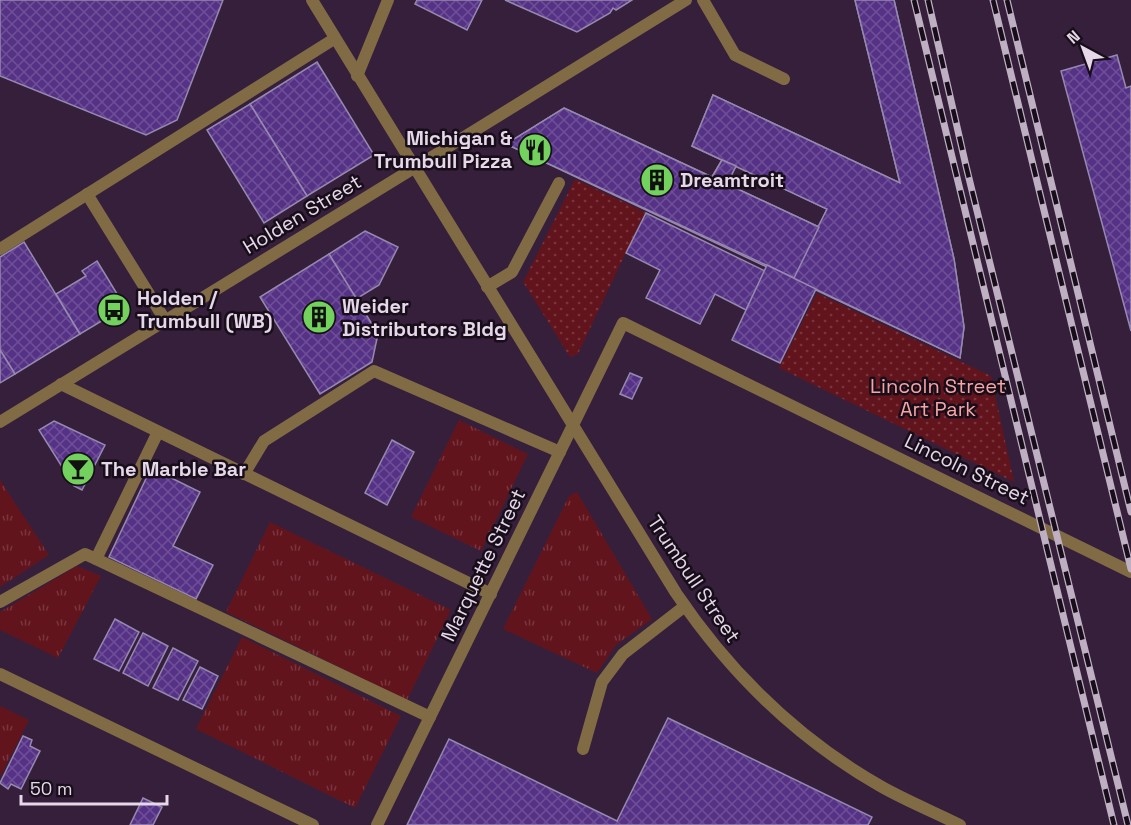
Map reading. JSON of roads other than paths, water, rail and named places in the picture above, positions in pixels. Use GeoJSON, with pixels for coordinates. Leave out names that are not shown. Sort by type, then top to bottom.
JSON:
{"type":"FeatureCollection","features":[{"type":"Feature","properties":{"kind":"street"},"geometry":{"type":"LineString","coordinates":[[312,0],[572,426]]}},
{"type":"Feature","properties":{"kind":"street"},"geometry":{"type":"LineString","coordinates":[[357,76],[388,0]]}},
{"type":"Feature","properties":{"kind":"street","name":"Holden Street"},"geometry":{"type":"LineString","coordinates":[[0,422],[686,0]]}},
{"type":"Feature","properties":{"kind":"street"},"geometry":{"type":"LineString","coordinates":[[703,0],[735,55],[784,79]]}},
{"type":"Feature","properties":{"kind":"street"},"geometry":{"type":"LineString","coordinates":[[0,249],[334,39]]}},
{"type":"Feature","properties":{"kind":"street"},"geometry":{"type":"LineString","coordinates":[[487,287],[512,272],[559,183]]}},
{"type":"Feature","properties":{"kind":"street"},"geometry":{"type":"LineString","coordinates":[[87,194],[165,320]]}},
{"type":"Feature","properties":{"kind":"street","name":"Marquette Street"},"geometry":{"type":"LineString","coordinates":[[377,825],[623,323]]}},
{"type":"Feature","properties":{"kind":"street","name":"Lincoln Street"},"geometry":{"type":"LineString","coordinates":[[623,323],[1131,572]]}},
{"type":"Feature","properties":{"kind":"street"},"geometry":{"type":"LineString","coordinates":[[244,474],[264,441],[374,371],[560,452]]}},
{"type":"Feature","properties":{"kind":"street"},"geometry":{"type":"LineString","coordinates":[[60,384],[491,594]]}},
{"type":"Feature","properties":{"kind":"street","name":"Trumbull Street"},"geometry":{"type":"LineString","coordinates":[[572,426],[685,606],[738,675],[788,722],[834,757],[882,787],[960,825]]}},
{"type":"Feature","properties":{"kind":"street"},"geometry":{"type":"LineString","coordinates":[[96,559],[158,432]]}},
{"type":"Feature","properties":{"kind":"street"},"geometry":{"type":"LineString","coordinates":[[0,602],[85,554],[430,717]]}},
{"type":"Feature","properties":{"kind":"street"},"geometry":{"type":"LineString","coordinates":[[583,749],[602,682],[623,654],[685,606]]}},
{"type":"Feature","properties":{"kind":"street"},"geometry":{"type":"LineString","coordinates":[[0,674],[314,825]]}},
{"type":"Feature","properties":{"kind":"railway"},"geometry":{"type":"LineString","coordinates":[[914,0],[1114,825]]}},
{"type":"Feature","properties":{"kind":"railway"},"geometry":{"type":"LineString","coordinates":[[928,0],[966,166],[1128,825]]}},
{"type":"Feature","properties":{"kind":"railway"},"geometry":{"type":"LineString","coordinates":[[993,0],[1131,569]]}},
{"type":"Feature","properties":{"kind":"railway"},"geometry":{"type":"LineString","coordinates":[[1007,0],[1131,512]]}},
{"type":"Feature","properties":{"kind":"place","name":"Michigan & Trumbull Pizza"},"geometry":{"type":"Point","coordinates":[535,150]}},
{"type":"Feature","properties":{"kind":"place","name":"Dreamtroit"},"geometry":{"type":"Point","coordinates":[657,180]}},
{"type":"Feature","properties":{"kind":"place","name":"Holden / Trumbull (WB)"},"geometry":{"type":"Point","coordinates":[114,310]}},
{"type":"Feature","properties":{"kind":"place","name":"Weider Distributors Bldg"},"geometry":{"type":"Point","coordinates":[319,317]}},
{"type":"Feature","properties":{"kind":"place","name":"The Marble Bar"},"geometry":{"type":"Point","coordinates":[78,469]}},
{"type":"Feature","properties":{"kind":"park label","name":"Lincoln Street Art Park"},"geometry":{"type":"Point","coordinates":[938,398]}}]}
